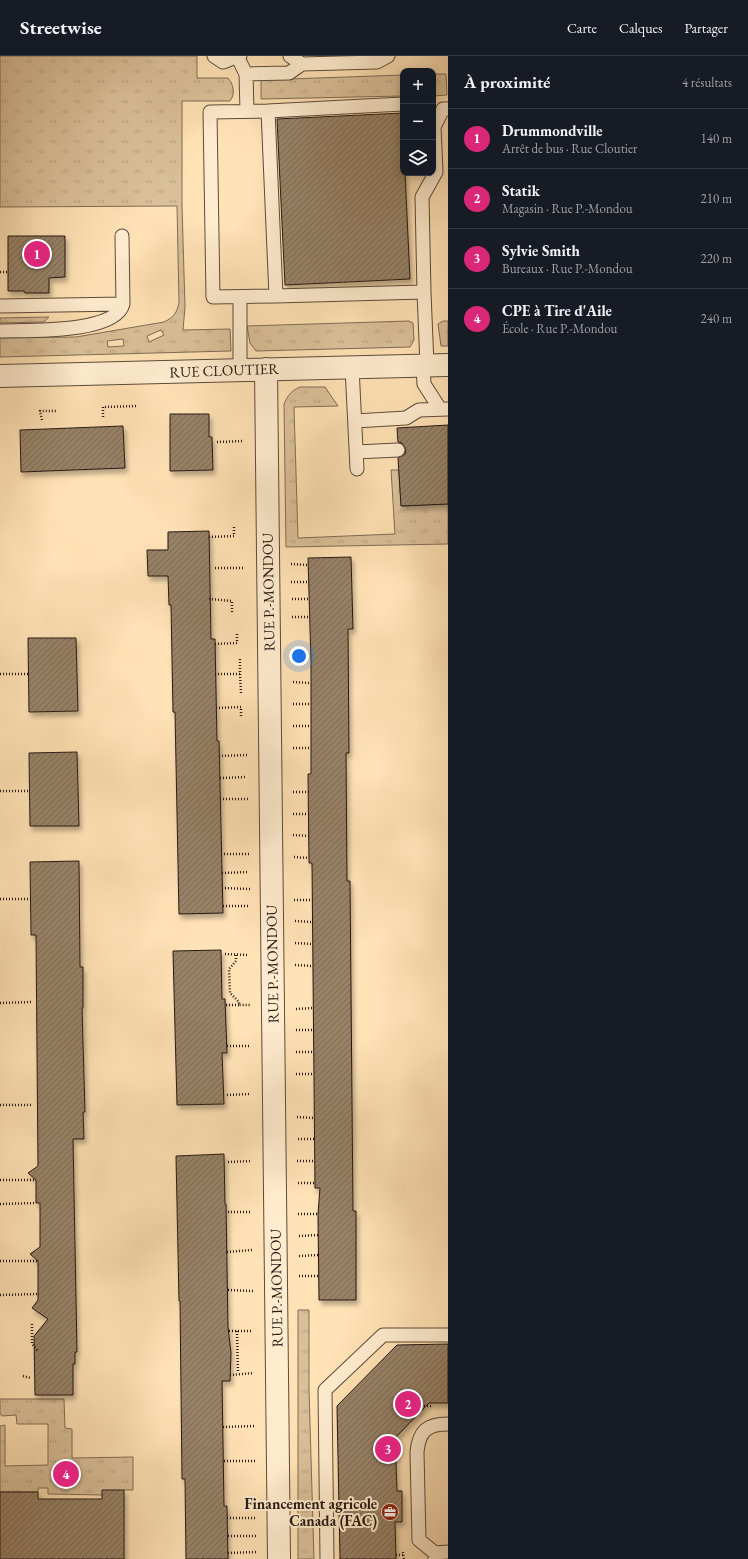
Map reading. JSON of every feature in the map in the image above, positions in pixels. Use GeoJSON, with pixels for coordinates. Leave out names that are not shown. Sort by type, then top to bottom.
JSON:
{"type":"FeatureCollection","features":[{"type":"Feature","properties":{"kind":"street","name":"RUE CLOUTIER"},"geometry":{"type":"LineString","coordinates":[[0,376],[433,365]]}},
{"type":"Feature","properties":{"kind":"street","name":"RUE P.-MONDOU"},"geometry":{"type":"LineString","coordinates":[[266,369],[278,1541]]}},
{"type":"Feature","properties":{"kind":"lane"},"geometry":{"type":"LineString","coordinates":[[214,56],[223,62],[230,61],[238,56],[246,74],[248,111]]}},
{"type":"Feature","properties":{"kind":"lane"},"geometry":{"type":"LineString","coordinates":[[290,56],[302,64]]}},
{"type":"Feature","properties":{"kind":"lane"},"geometry":{"type":"LineString","coordinates":[[246,74],[289,73],[302,64],[377,62],[388,56]]}},
{"type":"Feature","properties":{"kind":"lane"},"geometry":{"type":"LineString","coordinates":[[400,104],[268,111],[210,112],[213,297],[424,292]]}},
{"type":"Feature","properties":{"kind":"lane"},"geometry":{"type":"LineString","coordinates":[[441,107],[434,127],[436,172],[422,197],[424,292],[433,365],[424,384],[444,409]]}},
{"type":"Feature","properties":{"kind":"lane"},"geometry":{"type":"LineString","coordinates":[[268,111],[276,296]]}},
{"type":"Feature","properties":{"kind":"lane"},"geometry":{"type":"LineString","coordinates":[[0,331],[77,328],[94,325],[115,315],[123,304],[122,236]]}},
{"type":"Feature","properties":{"kind":"lane"},"geometry":{"type":"LineString","coordinates":[[240,297],[240,370]]}},
{"type":"Feature","properties":{"kind":"lane"},"geometry":{"type":"LineString","coordinates":[[0,306],[123,304]]}},
{"type":"Feature","properties":{"kind":"lane"},"geometry":{"type":"LineString","coordinates":[[352,367],[357,469]]}},
{"type":"Feature","properties":{"kind":"lane"},"geometry":{"type":"LineString","coordinates":[[355,421],[406,418],[419,410],[444,409]]}},
{"type":"Feature","properties":{"kind":"lane"},"geometry":{"type":"LineString","coordinates":[[356,452],[398,450]]}},
{"type":"Feature","properties":{"kind":"lane"},"geometry":{"type":"LineString","coordinates":[[327,1559],[325,1390],[383,1334],[448,1335]]}},
{"type":"Feature","properties":{"kind":"lane"},"geometry":{"type":"LineString","coordinates":[[439,1555],[419,1540],[417,1452],[421,1435],[426,1429],[438,1424],[448,1424]]}},
{"type":"Feature","properties":{"kind":"path"},"geometry":{"type":"LineString","coordinates":[[0,272],[9,272]]}},
{"type":"Feature","properties":{"kind":"path"},"geometry":{"type":"LineString","coordinates":[[103,417],[103,408],[137,406]]}},
{"type":"Feature","properties":{"kind":"path"},"geometry":{"type":"LineString","coordinates":[[42,420],[40,411],[57,411]]}},
{"type":"Feature","properties":{"kind":"path"},"geometry":{"type":"LineString","coordinates":[[209,537],[234,536],[234,526]]}},
{"type":"Feature","properties":{"kind":"path"},"geometry":{"type":"LineString","coordinates":[[215,568],[268,568]]}},
{"type":"Feature","properties":{"kind":"path"},"geometry":{"type":"LineString","coordinates":[[210,599],[232,601],[232,614]]}},
{"type":"Feature","properties":{"kind":"path"},"geometry":{"type":"LineString","coordinates":[[215,644],[237,643],[237,634]]}},
{"type":"Feature","properties":{"kind":"path"},"geometry":{"type":"LineString","coordinates":[[240,659],[241,693]]}},
{"type":"Feature","properties":{"kind":"path"},"geometry":{"type":"LineString","coordinates":[[0,674],[29,674]]}},
{"type":"Feature","properties":{"kind":"path"},"geometry":{"type":"LineString","coordinates":[[215,674],[240,674]]}},
{"type":"Feature","properties":{"kind":"path"},"geometry":{"type":"LineString","coordinates":[[216,708],[241,708],[241,718]]}},
{"type":"Feature","properties":{"kind":"path"},"geometry":{"type":"LineString","coordinates":[[219,756],[270,754]]}},
{"type":"Feature","properties":{"kind":"path"},"geometry":{"type":"LineString","coordinates":[[220,778],[270,777]]}},
{"type":"Feature","properties":{"kind":"path"},"geometry":{"type":"LineString","coordinates":[[0,791],[30,791]]}},
{"type":"Feature","properties":{"kind":"path"},"geometry":{"type":"LineString","coordinates":[[220,799],[270,799]]}},
{"type":"Feature","properties":{"kind":"path"},"geometry":{"type":"LineString","coordinates":[[222,854],[271,855]]}},
{"type":"Feature","properties":{"kind":"path"},"geometry":{"type":"LineString","coordinates":[[0,899],[31,899]]}},
{"type":"Feature","properties":{"kind":"path"},"geometry":{"type":"LineString","coordinates":[[236,955],[236,961],[229,969],[230,993],[239,1002],[239,1005]]}},
{"type":"Feature","properties":{"kind":"path"},"geometry":{"type":"LineString","coordinates":[[0,1003],[31,1002]]}},
{"type":"Feature","properties":{"kind":"path"},"geometry":{"type":"LineString","coordinates":[[226,1005],[273,1005]]}},
{"type":"Feature","properties":{"kind":"path"},"geometry":{"type":"LineString","coordinates":[[0,1105],[32,1105]]}},
{"type":"Feature","properties":{"kind":"path"},"geometry":{"type":"LineString","coordinates":[[0,1180],[36,1180]]}},
{"type":"Feature","properties":{"kind":"path"},"geometry":{"type":"LineString","coordinates":[[0,1204],[36,1203]]}},
{"type":"Feature","properties":{"kind":"path"},"geometry":{"type":"LineString","coordinates":[[0,1261],[38,1260]]}},
{"type":"Feature","properties":{"kind":"path"},"geometry":{"type":"LineString","coordinates":[[0,1295],[38,1294]]}},
{"type":"Feature","properties":{"kind":"path"},"geometry":{"type":"LineString","coordinates":[[32,1324],[32,1344],[38,1351]]}},
{"type":"Feature","properties":{"kind":"path"},"geometry":{"type":"LineString","coordinates":[[237,1331],[238,1373]]}},
{"type":"Feature","properties":{"kind":"path"},"geometry":{"type":"LineString","coordinates":[[23,1376],[31,1378]]}},
{"type":"Feature","properties":{"kind":"path"},"geometry":{"type":"LineString","coordinates":[[223,1427],[277,1426]]}},
{"type":"Feature","properties":{"kind":"path"},"geometry":{"type":"LineString","coordinates":[[224,1461],[278,1461]]}},
{"type":"Feature","properties":{"kind":"path"},"geometry":{"type":"LineString","coordinates":[[227,1518],[278,1541]]}},
{"type":"Feature","properties":{"kind":"path"},"geometry":{"type":"LineString","coordinates":[[228,1536],[278,1541]]}},
{"type":"Feature","properties":{"kind":"path"},"geometry":{"type":"LineString","coordinates":[[228,1553],[278,1541]]}},
{"type":"Feature","properties":{"kind":"path"},"geometry":{"type":"LineString","coordinates":[[396,1556],[404,1555]]}},
{"type":"Feature","properties":{"kind":"green space"},"geometry":{"type":"Polygon","coordinates":[[[0,56],[197,56],[197,78],[228,78],[232,86],[233,95],[230,101],[182,101],[182,206],[185,307],[183,330],[230,329],[231,351],[0,357],[0,338],[76,337],[164,322],[174,314],[179,302],[177,206],[0,207],[0,56]],[[161,330],[147,336],[149,342],[164,335],[161,330]],[[123,339],[107,341],[108,347],[124,346],[123,339]]]}},
{"type":"Feature","properties":{"kind":"green space"},"geometry":{"type":"Polygon","coordinates":[[[436,74],[446,74],[447,95],[436,96],[436,74]]]}},
{"type":"Feature","properties":{"kind":"green space"},"geometry":{"type":"Polygon","coordinates":[[[400,75],[400,96],[261,99],[261,80],[400,75]]]}},
{"type":"Feature","properties":{"kind":"green space"},"geometry":{"type":"Polygon","coordinates":[[[49,317],[44,322],[0,323],[0,318],[49,317]]]}},
{"type":"Feature","properties":{"kind":"green space"},"geometry":{"type":"Polygon","coordinates":[[[409,321],[413,323],[414,340],[410,347],[256,351],[250,343],[247,326],[409,321]]]}},
{"type":"Feature","properties":{"kind":"green space"},"geometry":{"type":"Polygon","coordinates":[[[443,321],[448,321],[448,346],[441,346],[438,324],[443,321]]]}},
{"type":"Feature","properties":{"kind":"green space"},"geometry":{"type":"Polygon","coordinates":[[[300,387],[325,387],[338,406],[294,407],[298,538],[395,534],[391,470],[399,470],[401,506],[448,504],[448,544],[286,547],[284,404],[290,394],[300,387]]]}},
{"type":"Feature","properties":{"kind":"green space"},"geometry":{"type":"Polygon","coordinates":[[[298,1310],[309,1310],[309,1390],[314,1559],[298,1559],[298,1310]]]}},
{"type":"Feature","properties":{"kind":"green space"},"geometry":{"type":"Polygon","coordinates":[[[0,1399],[64,1399],[65,1428],[72,1429],[72,1458],[133,1457],[133,1490],[124,1490],[102,1495],[48,1494],[48,1488],[38,1488],[38,1492],[0,1492],[0,1426],[5,1425],[5,1466],[48,1465],[48,1424],[17,1424],[16,1415],[2,1416],[0,1414],[0,1399]]]}},
{"type":"Feature","properties":{"kind":"building"},"geometry":{"type":"Polygon","coordinates":[[[400,113],[400,176],[405,176],[410,279],[285,285],[277,119],[400,113]]]}},
{"type":"Feature","properties":{"kind":"building"},"geometry":{"type":"Polygon","coordinates":[[[8,236],[65,236],[65,277],[49,278],[49,293],[8,291],[8,236]]]}},
{"type":"Feature","properties":{"kind":"building"},"geometry":{"type":"Polygon","coordinates":[[[170,414],[209,414],[209,437],[212,437],[213,470],[170,471],[170,414]]]}},
{"type":"Feature","properties":{"kind":"building"},"geometry":{"type":"Polygon","coordinates":[[[448,425],[448,504],[401,506],[398,458],[405,454],[406,449],[402,443],[398,442],[397,428],[448,425]]]}},
{"type":"Feature","properties":{"kind":"building"},"geometry":{"type":"Polygon","coordinates":[[[123,426],[125,468],[21,472],[20,430],[123,426]]]}},
{"type":"Feature","properties":{"kind":"building"},"geometry":{"type":"Polygon","coordinates":[[[209,531],[211,639],[215,639],[217,741],[219,741],[223,913],[179,914],[175,712],[173,712],[171,605],[169,605],[168,576],[148,576],[147,550],[168,550],[168,532],[209,531]]]}},
{"type":"Feature","properties":{"kind":"building"},"geometry":{"type":"Polygon","coordinates":[[[351,557],[353,629],[348,629],[349,753],[346,753],[347,881],[350,881],[353,1211],[356,1211],[356,1300],[319,1300],[318,1214],[320,1188],[315,1188],[312,863],[309,863],[308,774],[311,774],[311,663],[308,558],[351,557]]]}},
{"type":"Feature","properties":{"kind":"building"},"geometry":{"type":"Polygon","coordinates":[[[28,638],[76,638],[78,711],[29,712],[28,638]]]}},
{"type":"Feature","properties":{"kind":"building"},"geometry":{"type":"Polygon","coordinates":[[[77,752],[79,826],[30,826],[29,753],[77,752]]]}},
{"type":"Feature","properties":{"kind":"building"},"geometry":{"type":"Polygon","coordinates":[[[79,861],[80,967],[83,967],[82,1008],[85,1112],[83,1112],[84,1139],[73,1139],[77,1352],[75,1352],[75,1364],[73,1364],[73,1395],[35,1395],[34,1336],[48,1319],[32,1308],[38,1300],[38,1261],[30,1254],[40,1247],[40,1203],[36,1203],[36,1180],[28,1173],[38,1166],[36,935],[31,935],[30,862],[79,861]]]}},
{"type":"Feature","properties":{"kind":"building"},"geometry":{"type":"Polygon","coordinates":[[[221,950],[222,999],[225,999],[227,1053],[222,1053],[224,1104],[177,1105],[173,951],[221,950]]]}},
{"type":"Feature","properties":{"kind":"building"},"geometry":{"type":"Polygon","coordinates":[[[224,1154],[228,1327],[231,1353],[230,1381],[222,1381],[224,1506],[227,1506],[228,1559],[186,1559],[185,1479],[182,1479],[180,1301],[176,1156],[224,1154]]]}},
{"type":"Feature","properties":{"kind":"building"},"geometry":{"type":"Polygon","coordinates":[[[448,1344],[448,1403],[429,1403],[395,1438],[397,1491],[402,1491],[402,1522],[395,1522],[396,1559],[340,1559],[337,1406],[397,1345],[448,1344]]]}},
{"type":"Feature","properties":{"kind":"building"},"geometry":{"type":"Polygon","coordinates":[[[102,1490],[124,1490],[124,1559],[0,1559],[0,1492],[38,1492],[38,1499],[102,1499],[102,1490]]]}},
{"type":"Feature","properties":{"kind":"place","name":"Drummondville"},"geometry":{"type":"Point","coordinates":[37,254]}},
{"type":"Feature","properties":{"kind":"place","name":"Statik"},"geometry":{"type":"Point","coordinates":[408,1404]}},
{"type":"Feature","properties":{"kind":"place","name":"Sylvie Smith"},"geometry":{"type":"Point","coordinates":[388,1449]}},
{"type":"Feature","properties":{"kind":"place","name":"CPE à Tire d'Aile"},"geometry":{"type":"Point","coordinates":[66,1474]}},
{"type":"Feature","properties":{"kind":"place","name":"Financement agricole Canada (FAC)"},"geometry":{"type":"Point","coordinates":[390,1512]}}]}
